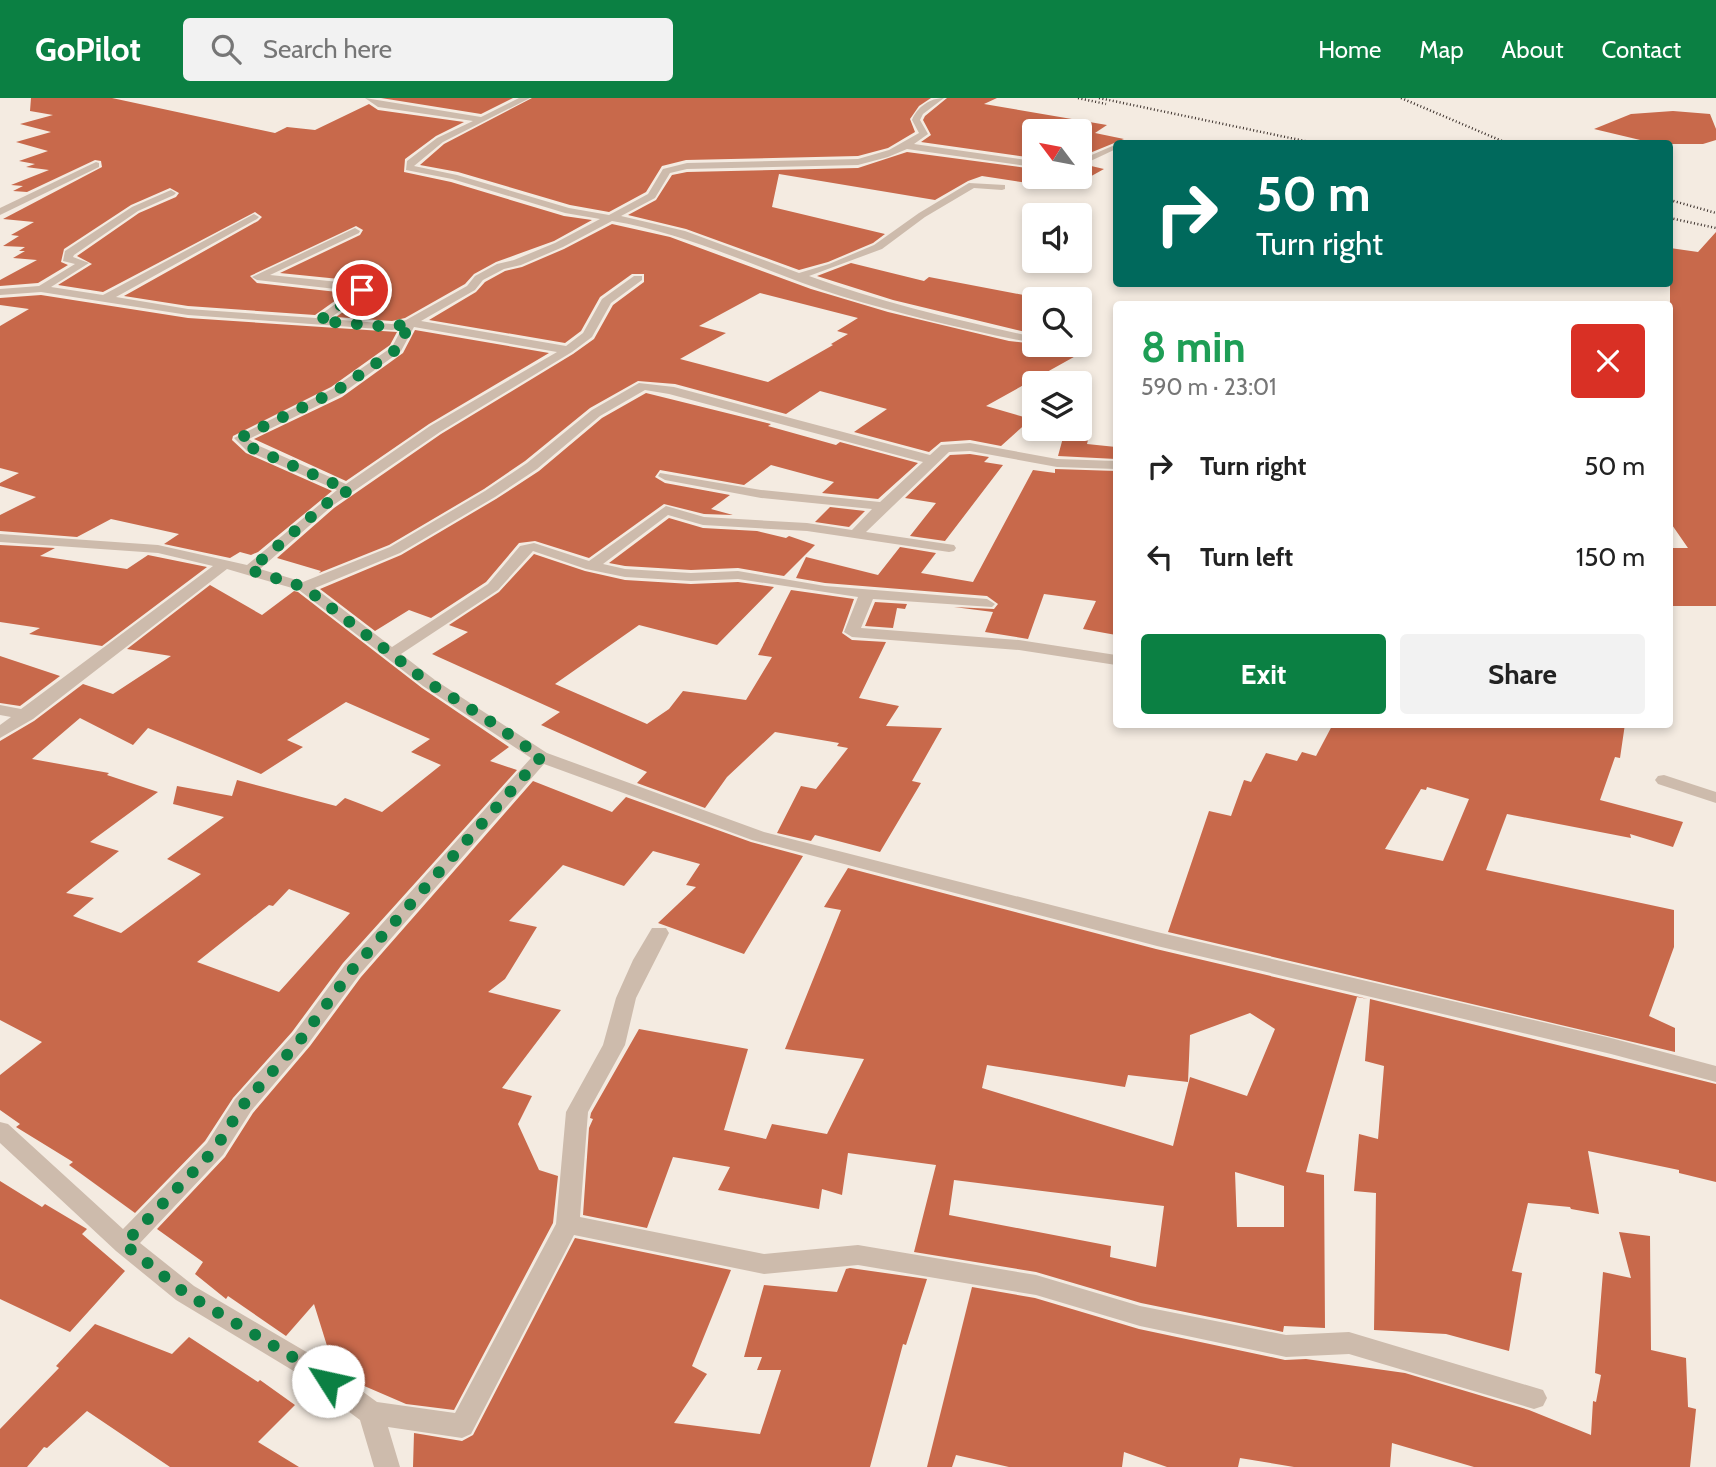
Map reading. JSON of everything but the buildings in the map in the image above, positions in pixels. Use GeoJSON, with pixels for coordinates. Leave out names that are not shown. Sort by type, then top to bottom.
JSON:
{"type":"FeatureCollection","features":[{"type":"Feature","properties":{"kind":"street"},"geometry":{"type":"LineString","coordinates":[[369,98],[378,104],[479,119]]}},
{"type":"Feature","properties":{"kind":"street"},"geometry":{"type":"LineString","coordinates":[[526,98],[440,140],[410,163],[409,168],[454,177],[557,208],[649,224],[681,233],[844,293],[1022,337]]}},
{"type":"Feature","properties":{"kind":"street"},"geometry":{"type":"LineString","coordinates":[[0,292],[41,289],[103,300],[259,318],[392,327],[410,323],[471,288],[478,278],[559,245],[652,196],[666,171],[674,168],[780,162],[858,162],[881,158],[924,134],[916,120],[919,113],[940,98]]}},
{"type":"Feature","properties":{"kind":"street"},"geometry":{"type":"LineString","coordinates":[[906,146],[1022,162]]}},
{"type":"Feature","properties":{"kind":"street"},"geometry":{"type":"LineString","coordinates":[[1092,157],[1113,147]]}},
{"type":"Feature","properties":{"kind":"street"},"geometry":{"type":"LineString","coordinates":[[0,212],[96,165]]}},
{"type":"Feature","properties":{"kind":"street"},"geometry":{"type":"LineString","coordinates":[[799,276],[833,266],[878,247],[922,215],[972,185],[1002,187]]}},
{"type":"Feature","properties":{"kind":"street"},"geometry":{"type":"LineString","coordinates":[[41,289],[84,264],[67,259],[69,253],[135,209],[171,193]]}},
{"type":"Feature","properties":{"kind":"street"},"geometry":{"type":"LineString","coordinates":[[103,300],[254,217]]}},
{"type":"Feature","properties":{"kind":"street"},"geometry":{"type":"LineString","coordinates":[[319,321],[362,290],[339,285],[257,277],[355,231]]}},
{"type":"Feature","properties":{"kind":"street"},"geometry":{"type":"LineString","coordinates":[[250,570],[327,503],[435,429],[568,350],[588,335],[606,301],[638,278]]}},
{"type":"Feature","properties":{"kind":"street"},"geometry":{"type":"LineString","coordinates":[[410,323],[568,350]]}},
{"type":"Feature","properties":{"kind":"street"},"geometry":{"type":"LineString","coordinates":[[349,490],[252,448],[240,438],[336,391],[397,349],[410,323]]}},
{"type":"Feature","properties":{"kind":"street"},"geometry":{"type":"LineString","coordinates":[[304,587],[395,550],[466,508],[532,467],[596,413],[643,386],[670,390],[932,460]]}},
{"type":"Feature","properties":{"kind":"street"},"geometry":{"type":"LineString","coordinates":[[855,536],[883,506],[946,448],[970,447],[1057,463],[1113,465]]}},
{"type":"Feature","properties":{"kind":"street"},"geometry":{"type":"LineString","coordinates":[[665,475],[761,494],[883,506]]}},
{"type":"Feature","properties":{"kind":"street"},"geometry":{"type":"LineString","coordinates":[[591,566],[666,510],[703,521],[807,527],[948,548]]}},
{"type":"Feature","properties":{"kind":"street"},"geometry":{"type":"LineString","coordinates":[[0,538],[158,549],[250,570],[304,587],[429,683],[541,757],[758,836],[1157,939],[1611,1046],[1716,1074]]}},
{"type":"Feature","properties":{"kind":"street"},"geometry":{"type":"LineString","coordinates":[[391,654],[464,609],[493,587],[529,548],[534,547],[591,566],[645,575],[738,575],[867,594],[987,604]]}},
{"type":"Feature","properties":{"kind":"street"},"geometry":{"type":"LineString","coordinates":[[0,733],[223,565]]}},
{"type":"Feature","properties":{"kind":"street"},"geometry":{"type":"LineString","coordinates":[[867,594],[852,632],[1019,645],[1113,660]]}},
{"type":"Feature","properties":{"kind":"street"},"geometry":{"type":"LineString","coordinates":[[0,710],[27,715]]}},
{"type":"Feature","properties":{"kind":"street"},"geometry":{"type":"LineString","coordinates":[[124,1244],[215,1149],[243,1105],[301,1039],[352,970],[541,757]]}},
{"type":"Feature","properties":{"kind":"street"},"geometry":{"type":"LineString","coordinates":[[1664,780],[1716,798]]}},
{"type":"Feature","properties":{"kind":"street"},"geometry":{"type":"LineString","coordinates":[[0,1130],[124,1244],[185,1293],[306,1365],[371,1413],[462,1426],[568,1224],[578,1112],[614,1045],[626,998],[659,933]]}},
{"type":"Feature","properties":{"kind":"street"},"geometry":{"type":"LineString","coordinates":[[568,1224],[764,1264],[858,1255],[1036,1285],[1140,1316],[1286,1346],[1349,1343],[1534,1398]]}},
{"type":"Feature","properties":{"kind":"street"},"geometry":{"type":"LineString","coordinates":[[371,1413],[387,1467]]}},
{"type":"Feature","properties":{"kind":"railway"},"geometry":{"type":"LineString","coordinates":[[1078,98],[1106,104]]}},
{"type":"Feature","properties":{"kind":"railway"},"geometry":{"type":"LineString","coordinates":[[1099,98],[1300,140]]}},
{"type":"Feature","properties":{"kind":"railway"},"geometry":{"type":"LineString","coordinates":[[1401,98],[1500,140]]}},
{"type":"Feature","properties":{"kind":"railway"},"geometry":{"type":"LineString","coordinates":[[1673,201],[1716,213]]}},
{"type":"Feature","properties":{"kind":"railway"},"geometry":{"type":"LineString","coordinates":[[1673,219],[1716,228]]}},
{"type":"Feature","properties":{"kind":"route"},"geometry":{"type":"LineString","coordinates":[[328,1381],[185,1293],[124,1244],[215,1149],[243,1105],[301,1039],[352,970],[541,757],[429,683],[304,587],[250,570],[327,503],[349,490],[252,448],[240,438],[336,391],[397,349],[410,323],[392,327],[319,321],[362,290]]}}]}
